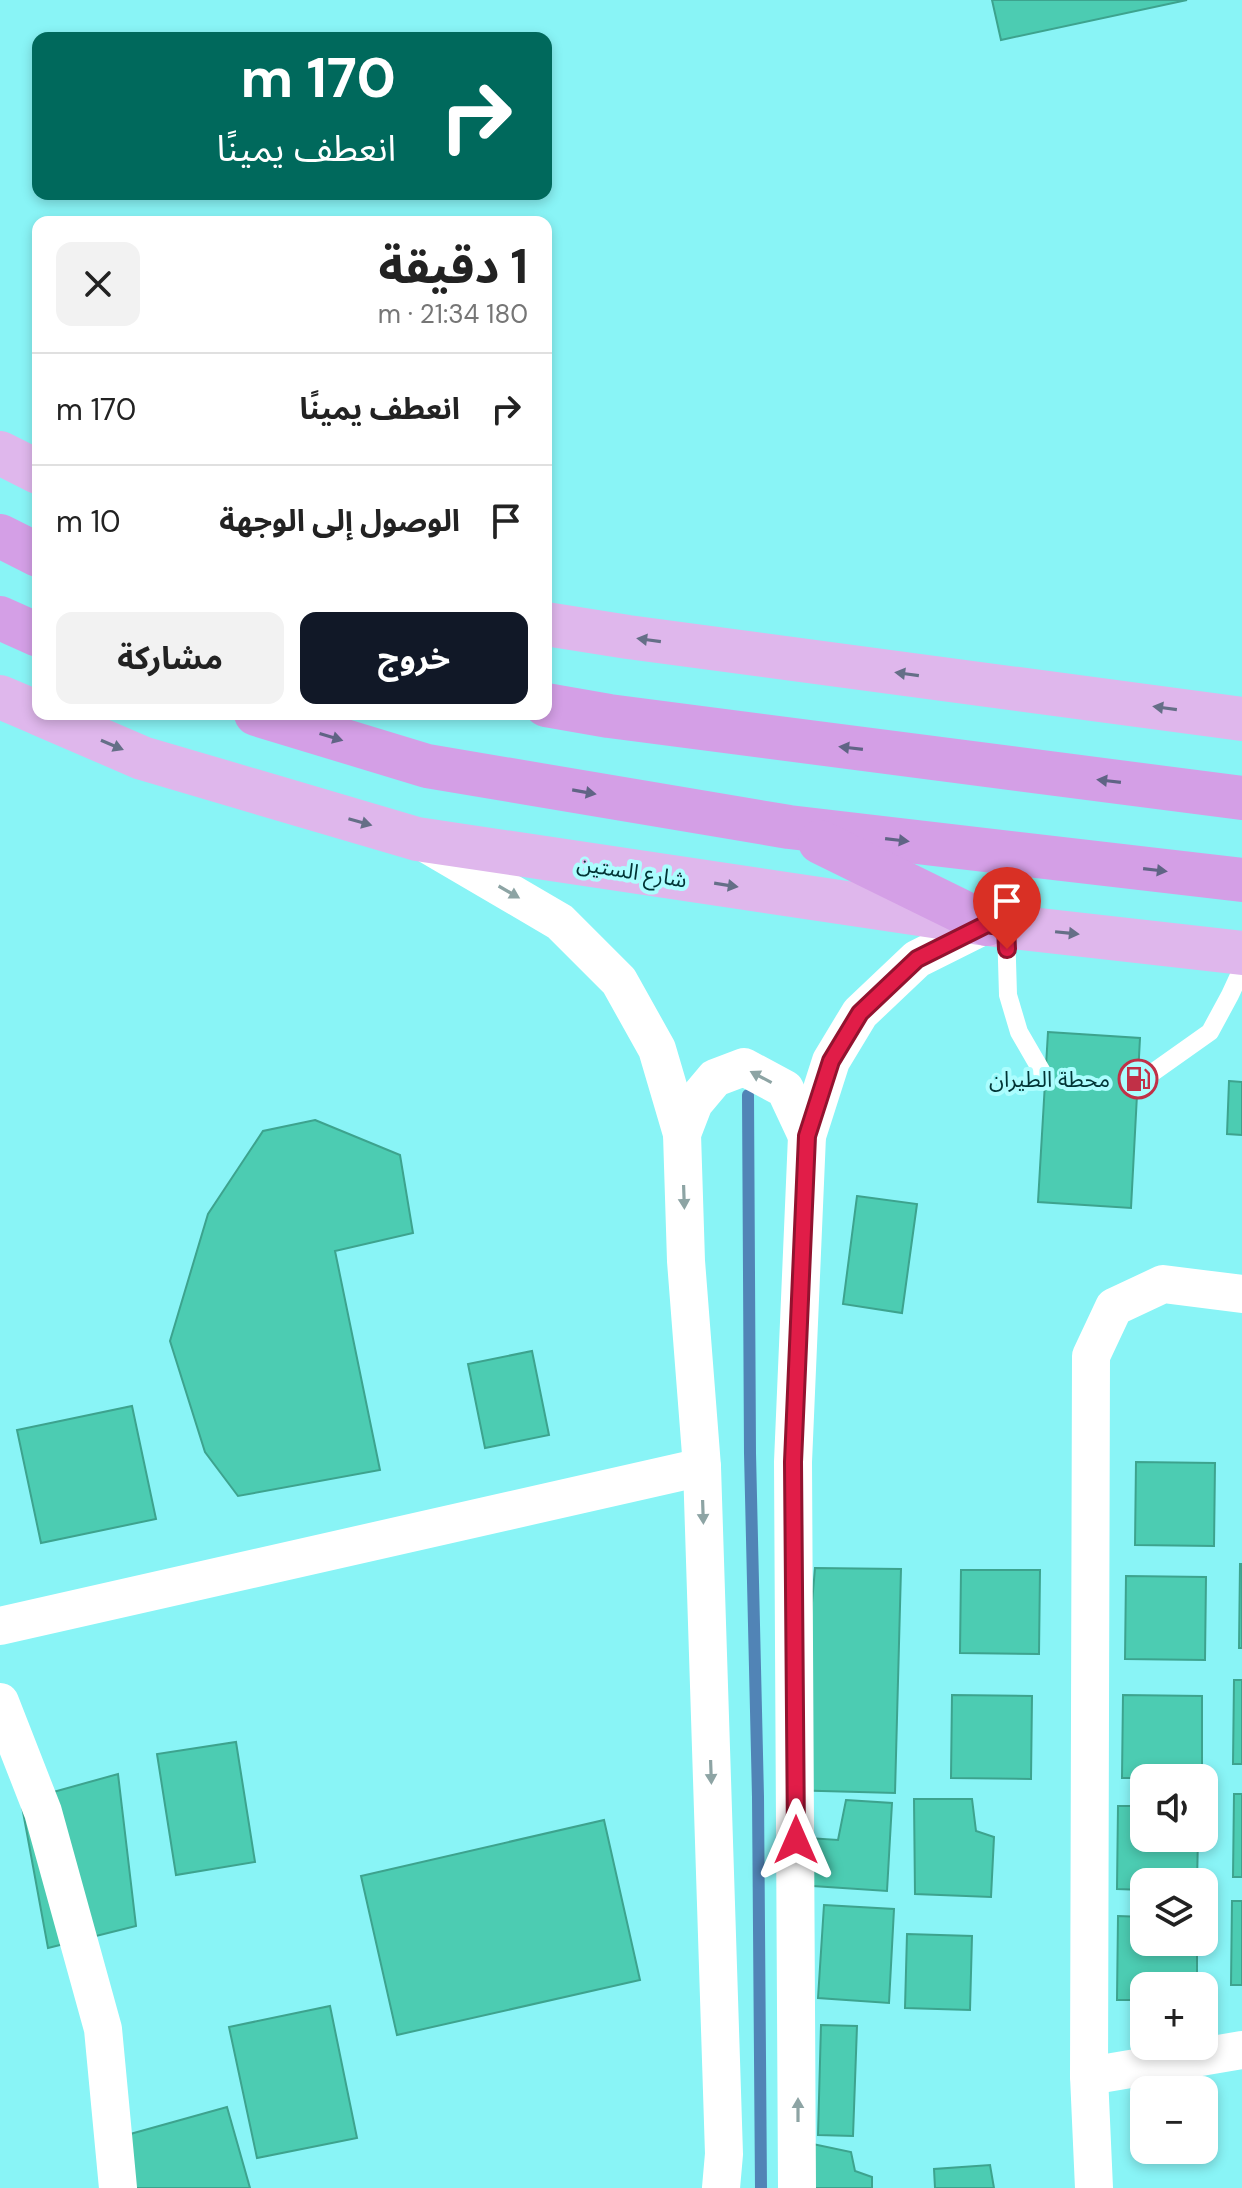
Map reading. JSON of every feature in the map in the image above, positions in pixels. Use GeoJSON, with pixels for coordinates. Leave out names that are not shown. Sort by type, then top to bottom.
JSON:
{"type":"FeatureCollection","features":[{"type":"Feature","properties":{"kind":"highway"},"geometry":{"type":"LineString","coordinates":[[0,536],[32,552]]}},
{"type":"Feature","properties":{"kind":"highway"},"geometry":{"type":"LineString","coordinates":[[0,618],[32,632]]}},
{"type":"Feature","properties":{"kind":"highway"},"geometry":{"type":"LineString","coordinates":[[552,706],[1242,798]]}},
{"type":"Feature","properties":{"kind":"highway"},"geometry":{"type":"LineString","coordinates":[[276,720],[427,766],[789,827],[1242,880]]}},
{"type":"Feature","properties":{"kind":"highway"},"geometry":{"type":"LineString","coordinates":[[789,827],[996,926]]}},
{"type":"Feature","properties":{"kind":"main road"},"geometry":{"type":"LineString","coordinates":[[0,453],[32,469]]}},
{"type":"Feature","properties":{"kind":"main road"},"geometry":{"type":"LineString","coordinates":[[552,625],[1242,719]]}},
{"type":"Feature","properties":{"kind":"main road","name":"شارع الستين"},"geometry":{"type":"LineString","coordinates":[[0,697],[32,711]]}},
{"type":"Feature","properties":{"kind":"main road","name":"شارع الستين"},"geometry":{"type":"LineString","coordinates":[[53,720],[142,758],[417,839],[996,926],[1242,953]]}},
{"type":"Feature","properties":{"kind":"street"},"geometry":{"type":"LineString","coordinates":[[417,839],[560,922],[619,981],[657,1049],[682,1134],[686,1261],[702,1467],[723,2138],[721,2188]]}},
{"type":"Feature","properties":{"kind":"street"},"geometry":{"type":"LineString","coordinates":[[797,2188],[793,1462],[807,1136],[831,1061],[860,1013],[917,959],[996,926]]}},
{"type":"Feature","properties":{"kind":"street"},"geometry":{"type":"LineString","coordinates":[[682,1134],[694,1103],[715,1078],[744,1067],[785,1089],[807,1136]]}},
{"type":"Feature","properties":{"kind":"street"},"geometry":{"type":"LineString","coordinates":[[1094,2188],[1089,2076],[1091,1356],[1114,1307],[1163,1284],[1242,1294]]}},
{"type":"Feature","properties":{"kind":"street"},"geometry":{"type":"LineString","coordinates":[[0,1626],[702,1467]]}},
{"type":"Feature","properties":{"kind":"street"},"geometry":{"type":"LineString","coordinates":[[0,1702],[43,1812],[103,2029],[118,2188]]}},
{"type":"Feature","properties":{"kind":"street"},"geometry":{"type":"LineString","coordinates":[[1089,2076],[1242,2050]]}},
{"type":"Feature","properties":{"kind":"lane"},"geometry":{"type":"LineString","coordinates":[[996,926],[1008,995],[1019,1032],[1045,1077]]}},
{"type":"Feature","properties":{"kind":"lane"},"geometry":{"type":"LineString","coordinates":[[1138,1083],[1210,1032],[1242,969]]}},
{"type":"Feature","properties":{"kind":"building"},"geometry":{"type":"Polygon","coordinates":[[[992,0],[1187,0],[1001,40],[992,0]]]}},
{"type":"Feature","properties":{"kind":"building"},"geometry":{"type":"Polygon","coordinates":[[[1048,1032],[1140,1038],[1131,1208],[1038,1202],[1048,1032]]]}},
{"type":"Feature","properties":{"kind":"building"},"geometry":{"type":"Polygon","coordinates":[[[1229,1081],[1242,1082],[1242,1135],[1227,1134],[1229,1081]]]}},
{"type":"Feature","properties":{"kind":"building"},"geometry":{"type":"Polygon","coordinates":[[[315,1120],[400,1155],[413,1233],[335,1251],[380,1470],[238,1496],[205,1452],[170,1341],[208,1214],[263,1131],[315,1120]]]}},
{"type":"Feature","properties":{"kind":"building"},"geometry":{"type":"Polygon","coordinates":[[[857,1196],[917,1204],[902,1313],[843,1304],[857,1196]]]}},
{"type":"Feature","properties":{"kind":"building"},"geometry":{"type":"Polygon","coordinates":[[[532,1351],[549,1435],[485,1448],[468,1364],[532,1351]]]}},
{"type":"Feature","properties":{"kind":"building"},"geometry":{"type":"Polygon","coordinates":[[[132,1406],[156,1519],[41,1543],[17,1430],[132,1406]]]}},
{"type":"Feature","properties":{"kind":"building"},"geometry":{"type":"Polygon","coordinates":[[[1136,1462],[1215,1463],[1214,1546],[1135,1545],[1136,1462]]]}},
{"type":"Feature","properties":{"kind":"building"},"geometry":{"type":"Polygon","coordinates":[[[1242,1564],[1242,1648],[1239,1648],[1242,1564]]]}},
{"type":"Feature","properties":{"kind":"building"},"geometry":{"type":"Polygon","coordinates":[[[815,1568],[901,1569],[895,1793],[786,1790],[800,1743],[815,1568]]]}},
{"type":"Feature","properties":{"kind":"building"},"geometry":{"type":"Polygon","coordinates":[[[961,1570],[1040,1570],[1039,1654],[960,1653],[961,1570]]]}},
{"type":"Feature","properties":{"kind":"building"},"geometry":{"type":"Polygon","coordinates":[[[1126,1576],[1206,1577],[1205,1660],[1125,1659],[1126,1576]]]}},
{"type":"Feature","properties":{"kind":"building"},"geometry":{"type":"Polygon","coordinates":[[[1234,1680],[1242,1680],[1242,1764],[1233,1764],[1234,1680]]]}},
{"type":"Feature","properties":{"kind":"building"},"geometry":{"type":"Polygon","coordinates":[[[952,1695],[1032,1696],[1031,1779],[951,1778],[952,1695]]]}},
{"type":"Feature","properties":{"kind":"building"},"geometry":{"type":"Polygon","coordinates":[[[1123,1695],[1202,1696],[1202,1764],[1130,1764],[1130,1778],[1122,1778],[1123,1695]]]}},
{"type":"Feature","properties":{"kind":"building"},"geometry":{"type":"Polygon","coordinates":[[[236,1742],[255,1862],[176,1875],[157,1754],[236,1742]]]}},
{"type":"Feature","properties":{"kind":"building"},"geometry":{"type":"Polygon","coordinates":[[[118,1774],[136,1926],[48,1948],[21,1801],[118,1774]]]}},
{"type":"Feature","properties":{"kind":"building"},"geometry":{"type":"Polygon","coordinates":[[[1234,1794],[1242,1794],[1242,1877],[1233,1877],[1234,1794]]]}},
{"type":"Feature","properties":{"kind":"building"},"geometry":{"type":"Polygon","coordinates":[[[914,1799],[972,1799],[976,1831],[994,1837],[991,1897],[915,1894],[914,1799]]]}},
{"type":"Feature","properties":{"kind":"building"},"geometry":{"type":"Polygon","coordinates":[[[846,1800],[892,1803],[887,1891],[783,1884],[778,1836],[838,1840],[846,1800]]]}},
{"type":"Feature","properties":{"kind":"building"},"geometry":{"type":"Polygon","coordinates":[[[1118,1806],[1130,1806],[1130,1852],[1198,1852],[1197,1868],[1130,1868],[1130,1889],[1117,1889],[1118,1806]]]}},
{"type":"Feature","properties":{"kind":"building"},"geometry":{"type":"Polygon","coordinates":[[[604,1820],[640,1980],[397,2035],[361,1876],[604,1820]]]}},
{"type":"Feature","properties":{"kind":"building"},"geometry":{"type":"Polygon","coordinates":[[[1232,1901],[1242,1901],[1242,1985],[1231,1985],[1232,1901]]]}},
{"type":"Feature","properties":{"kind":"building"},"geometry":{"type":"Polygon","coordinates":[[[824,1905],[894,1909],[889,2003],[818,1998],[824,1905]]]}},
{"type":"Feature","properties":{"kind":"building"},"geometry":{"type":"Polygon","coordinates":[[[1118,1916],[1130,1916],[1130,1956],[1197,1956],[1197,1972],[1130,1972],[1130,2000],[1117,2000],[1118,1916]]]}},
{"type":"Feature","properties":{"kind":"building"},"geometry":{"type":"Polygon","coordinates":[[[907,1934],[972,1936],[970,2010],[905,2008],[907,1934]]]}},
{"type":"Feature","properties":{"kind":"building"},"geometry":{"type":"Polygon","coordinates":[[[330,2006],[357,2138],[257,2158],[229,2027],[330,2006]]]}},
{"type":"Feature","properties":{"kind":"building"},"geometry":{"type":"Polygon","coordinates":[[[821,2025],[857,2026],[853,2136],[818,2135],[821,2025]]]}},
{"type":"Feature","properties":{"kind":"building"},"geometry":{"type":"Polygon","coordinates":[[[227,2107],[250,2188],[110,2188],[98,2143],[227,2107]]]}},
{"type":"Feature","properties":{"kind":"building"},"geometry":{"type":"Polygon","coordinates":[[[808,2143],[851,2152],[855,2171],[872,2177],[872,2188],[807,2188],[808,2143]]]}},
{"type":"Feature","properties":{"kind":"building"},"geometry":{"type":"Polygon","coordinates":[[[990,2165],[994,2188],[935,2188],[934,2169],[990,2165]]]}},
{"type":"Feature","properties":{"kind":"waterway"},"geometry":{"type":"LineString","coordinates":[[748,1095],[761,2188]]}},
{"type":"Feature","properties":{"kind":"place","name":"محطة الطيران"},"geometry":{"type":"Point","coordinates":[1138,1079]}},
{"type":"Feature","properties":{"kind":"route"},"geometry":{"type":"LineString","coordinates":[[796,1840],[793,1462],[807,1136],[831,1061],[860,1013],[917,959],[987,924],[1006,927],[1007,949]]}}]}
